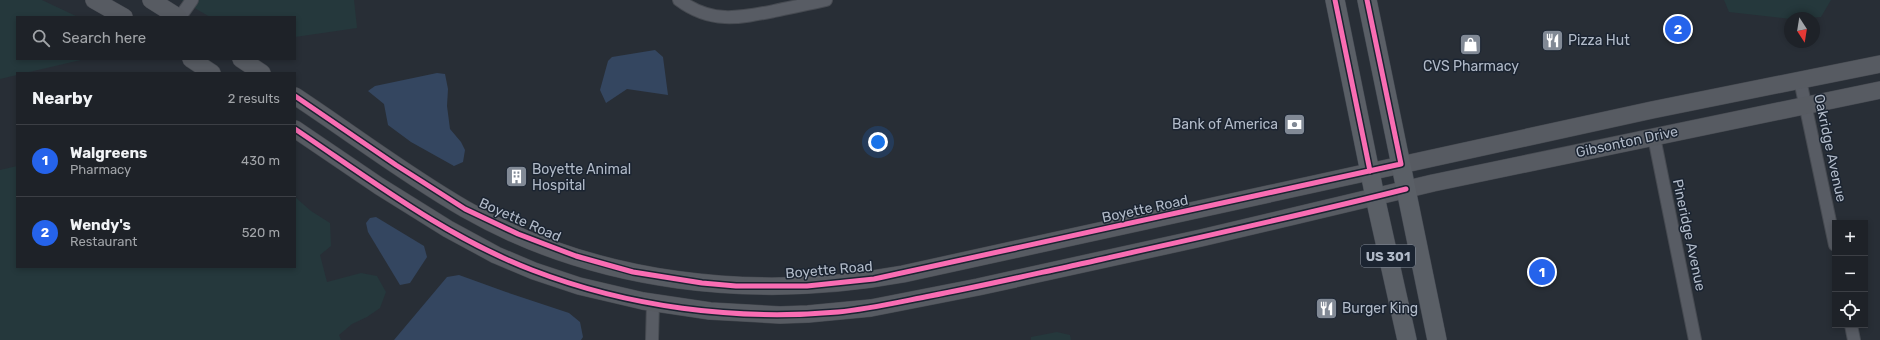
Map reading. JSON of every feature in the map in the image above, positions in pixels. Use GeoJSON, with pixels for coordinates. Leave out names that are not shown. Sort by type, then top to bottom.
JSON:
{"type":"FeatureCollection","features":[{"type":"Feature","properties":{"kind":"main road"},"geometry":{"type":"LineString","coordinates":[[94,0],[122,16]]}},
{"type":"Feature","properties":{"kind":"main road"},"geometry":{"type":"LineString","coordinates":[[152,0],[177,16]]}},
{"type":"Feature","properties":{"kind":"main road","name":"US 301"},"geometry":{"type":"LineString","coordinates":[[1335,0],[1375,197],[1407,340]]}},
{"type":"Feature","properties":{"kind":"main road","name":"US 301"},"geometry":{"type":"LineString","coordinates":[[1366,0],[1401,164],[1436,340]]}},
{"type":"Feature","properties":{"kind":"main road"},"geometry":{"type":"LineString","coordinates":[[192,60],[210,72]]}},
{"type":"Feature","properties":{"kind":"main road"},"geometry":{"type":"LineString","coordinates":[[242,60],[260,72]]}},
{"type":"Feature","properties":{"kind":"main road","name":"Gibsonton Drive"},"geometry":{"type":"LineString","coordinates":[[1401,164],[1652,110],[1880,64]]}},
{"type":"Feature","properties":{"kind":"main road","name":"Gibsonton Drive"},"geometry":{"type":"LineString","coordinates":[[1375,197],[1654,136],[1880,90]]}},
{"type":"Feature","properties":{"kind":"main road","name":"Boyette Road"},"geometry":{"type":"LineString","coordinates":[[296,97],[396,165],[465,209],[518,234],[576,256],[633,272],[702,283],[736,286],[807,286],[874,279],[1401,164]]}},
{"type":"Feature","properties":{"kind":"main road"},"geometry":{"type":"LineString","coordinates":[[296,130],[379,186],[448,229],[496,255],[556,279],[610,294],[653,303],[710,311],[780,315],[824,313],[871,308],[986,285],[1375,197]]}},
{"type":"Feature","properties":{"kind":"street"},"geometry":{"type":"LineString","coordinates":[[180,16],[192,0]]}},
{"type":"Feature","properties":{"kind":"street"},"geometry":{"type":"LineString","coordinates":[[679,0],[702,13],[730,18],[750,16],[826,0]]}},
{"type":"Feature","properties":{"kind":"street","name":"Oakridge Avenue"},"geometry":{"type":"LineString","coordinates":[[1800,80],[1832,231]]}},
{"type":"Feature","properties":{"kind":"street","name":"Pineridge Avenue"},"geometry":{"type":"LineString","coordinates":[[1654,136],[1695,340]]}},
{"type":"Feature","properties":{"kind":"street"},"geometry":{"type":"LineString","coordinates":[[652,340],[653,303]]}},
{"type":"Feature","properties":{"kind":"street"},"geometry":{"type":"LineString","coordinates":[[1852,328],[1854,340]]}},
{"type":"Feature","properties":{"kind":"green space"},"geometry":{"type":"Polygon","coordinates":[[[0,0],[42,0],[76,16],[16,16],[16,60],[81,60],[29,72],[16,72],[16,75],[0,79],[0,0]]]}},
{"type":"Feature","properties":{"kind":"green space"},"geometry":{"type":"Polygon","coordinates":[[[181,0],[354,0],[357,28],[296,37],[296,16],[208,16],[181,0]]]}},
{"type":"Feature","properties":{"kind":"green space"},"geometry":{"type":"Polygon","coordinates":[[[1724,0],[1831,0],[1821,17],[1820,12],[1784,12],[1784,18],[1729,12],[1724,0]]]}},
{"type":"Feature","properties":{"kind":"green space"},"geometry":{"type":"Polygon","coordinates":[[[16,166],[16,268],[296,268],[296,198],[311,211],[330,223],[331,246],[320,255],[327,282],[361,273],[377,276],[386,292],[380,308],[367,317],[352,324],[339,335],[341,340],[0,340],[0,170],[16,166]]]}},
{"type":"Feature","properties":{"kind":"green space"},"geometry":{"type":"Polygon","coordinates":[[[1057,332],[1070,335],[1071,340],[1031,340],[1031,337],[1057,332]]]}},
{"type":"Feature","properties":{"kind":"water"},"geometry":{"type":"Polygon","coordinates":[[[655,50],[663,57],[668,95],[627,89],[606,103],[600,90],[608,61],[612,57],[655,50]]]}},
{"type":"Feature","properties":{"kind":"water"},"geometry":{"type":"Polygon","coordinates":[[[437,73],[445,74],[448,89],[447,106],[450,129],[461,142],[465,150],[463,162],[454,166],[411,142],[388,125],[384,104],[368,91],[375,86],[437,73]]]}},
{"type":"Feature","properties":{"kind":"water"},"geometry":{"type":"Polygon","coordinates":[[[376,217],[424,246],[427,257],[410,283],[400,285],[368,232],[366,223],[370,218],[376,217]]]}},
{"type":"Feature","properties":{"kind":"water"},"geometry":{"type":"Polygon","coordinates":[[[459,275],[569,313],[580,322],[583,337],[581,340],[394,340],[447,277],[459,275]]]}},
{"type":"Feature","properties":{"kind":"cycle path"},"geometry":{"type":"LineString","coordinates":[[1335,0],[1370,171]]}},
{"type":"Feature","properties":{"kind":"cycle path"},"geometry":{"type":"LineString","coordinates":[[296,97],[396,165],[465,209],[518,234],[576,256],[633,272],[702,283],[736,286],[807,286],[874,279],[1401,164],[1367,0]]}},
{"type":"Feature","properties":{"kind":"cycle path"},"geometry":{"type":"LineString","coordinates":[[296,130],[410,206],[439,224],[500,257],[568,283],[606,293],[644,302],[721,312],[799,314],[850,311],[873,307],[1085,263],[1286,218],[1406,189]]}},
{"type":"Feature","properties":{"kind":"place","name":"Wendy's"},"geometry":{"type":"Point","coordinates":[1678,29]}},
{"type":"Feature","properties":{"kind":"place","name":"Pizza Hut"},"geometry":{"type":"Point","coordinates":[1552,40]}},
{"type":"Feature","properties":{"kind":"place","name":"CVS Pharmacy"},"geometry":{"type":"Point","coordinates":[1471,44]}},
{"type":"Feature","properties":{"kind":"place","name":"Bank of America"},"geometry":{"type":"Point","coordinates":[1294,124]}},
{"type":"Feature","properties":{"kind":"place","name":"Boyette Animal Hospital"},"geometry":{"type":"Point","coordinates":[516,177]}},
{"type":"Feature","properties":{"kind":"place","name":"Walgreens"},"geometry":{"type":"Point","coordinates":[1542,272]}},
{"type":"Feature","properties":{"kind":"place","name":"Burger King"},"geometry":{"type":"Point","coordinates":[1326,308]}}]}
